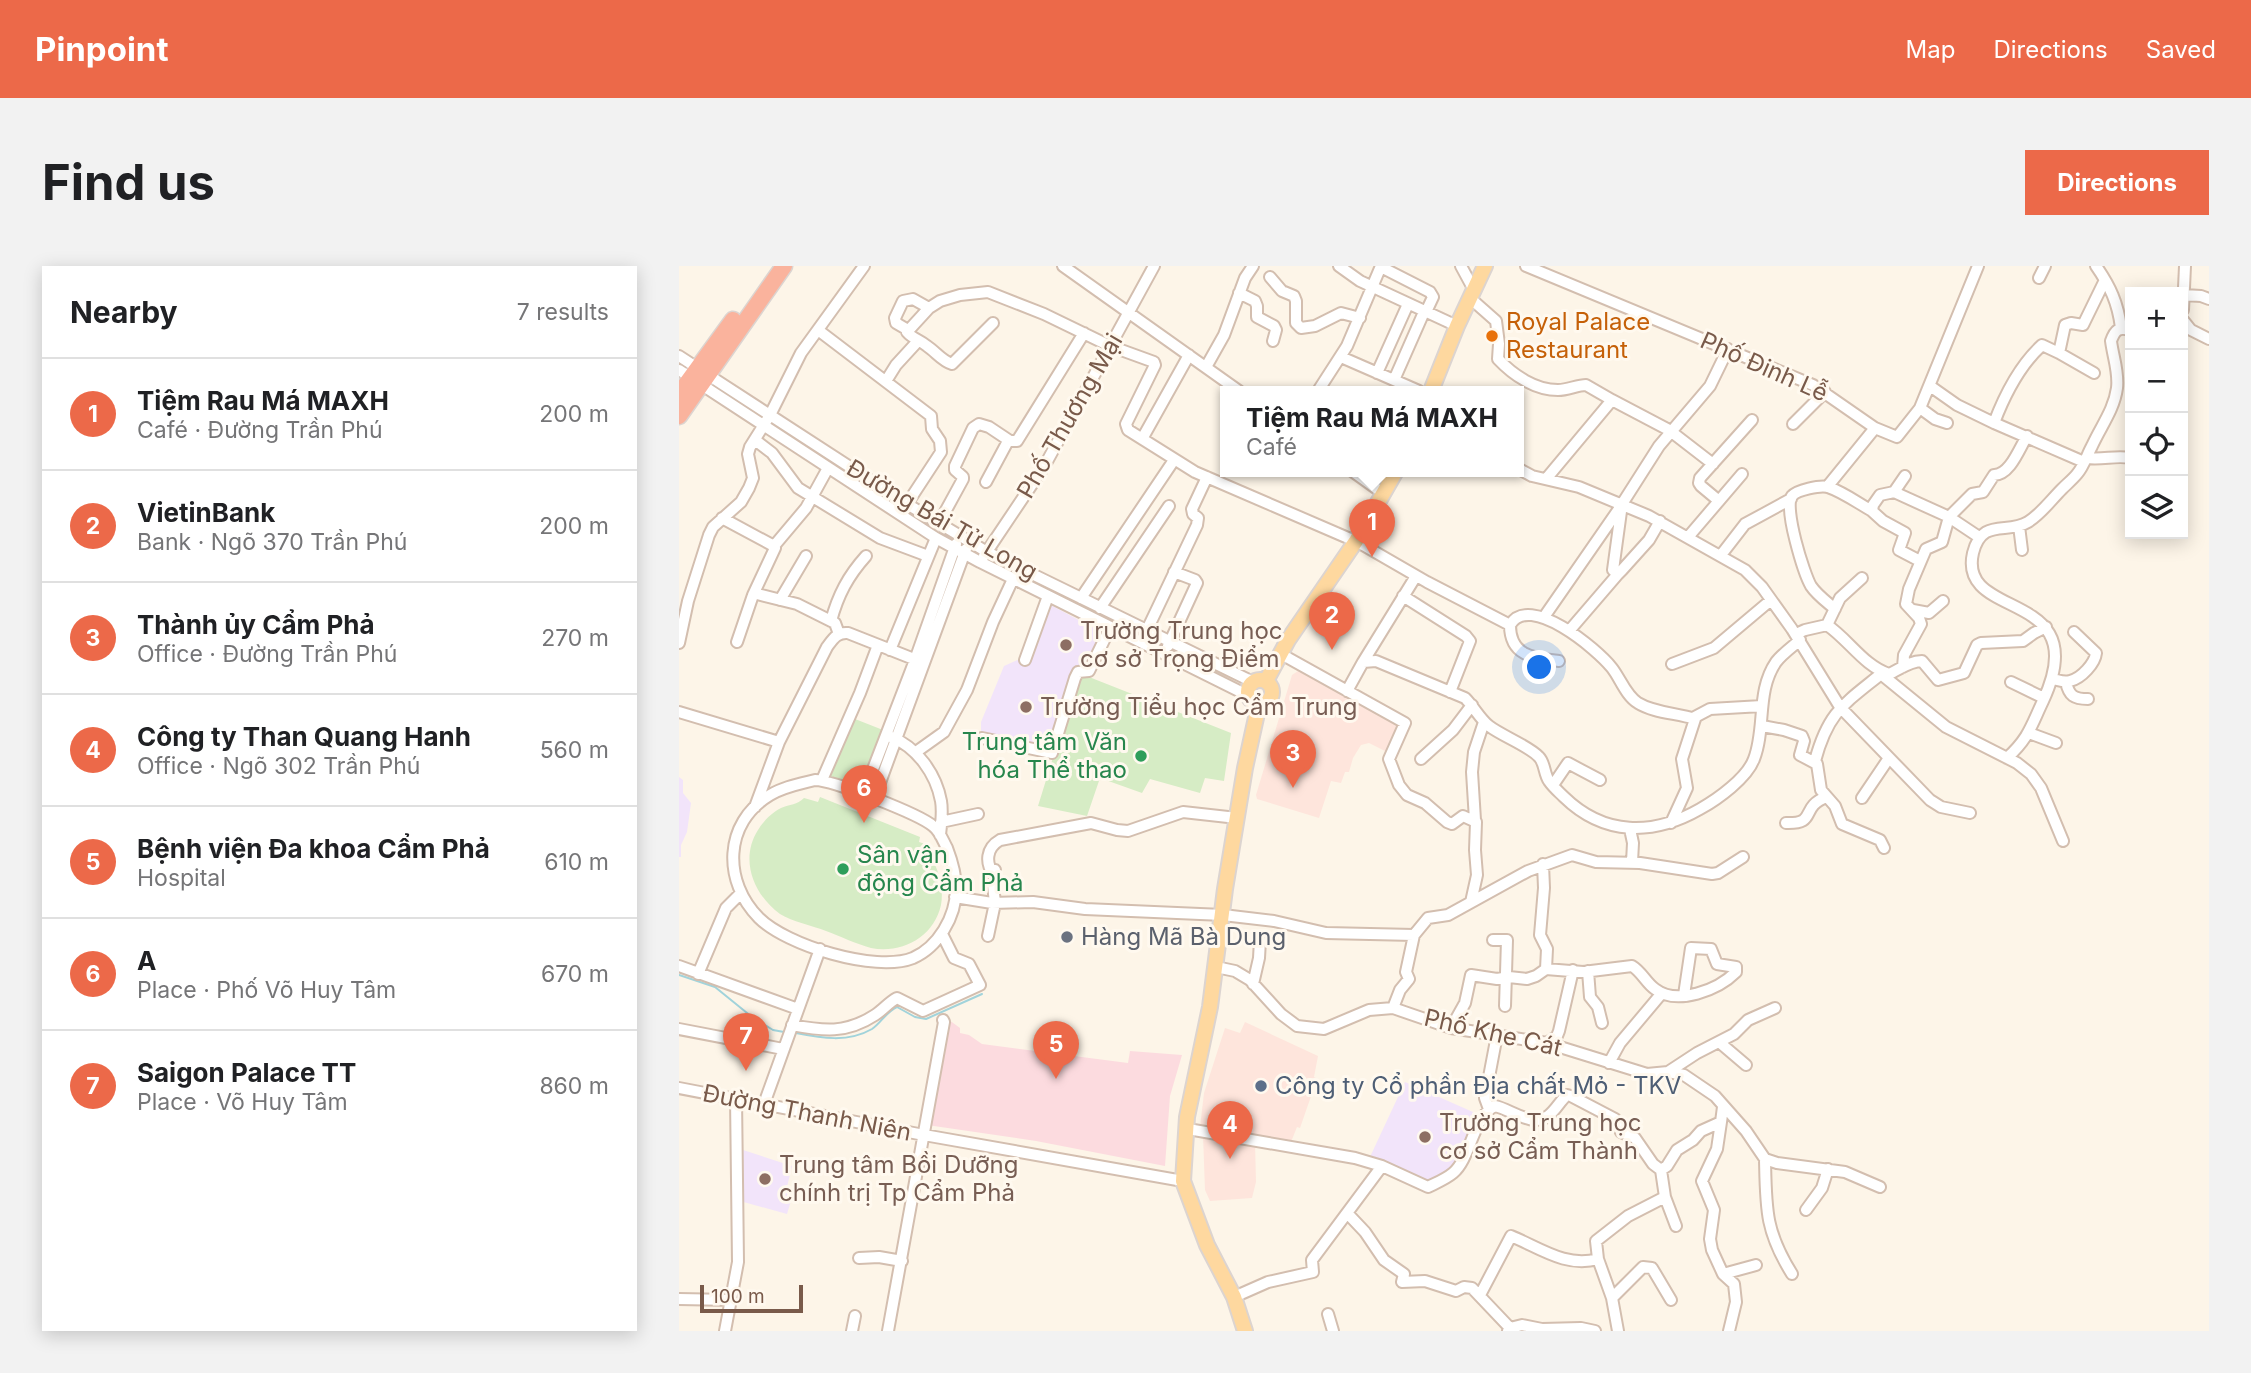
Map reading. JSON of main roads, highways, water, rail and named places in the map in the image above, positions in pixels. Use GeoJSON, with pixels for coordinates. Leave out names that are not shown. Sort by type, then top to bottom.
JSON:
{"type":"FeatureCollection","features":[{"type":"Feature","properties":{"kind":"highway"},"geometry":{"type":"LineString","coordinates":[[679,416],[695,375],[771,266]]}},
{"type":"Feature","properties":{"kind":"highway"},"geometry":{"type":"LineString","coordinates":[[679,394],[784,266]]}},
{"type":"Feature","properties":{"kind":"main road"},"geometry":{"type":"LineString","coordinates":[[1433,386],[1485,266]]}},
{"type":"Feature","properties":{"kind":"main road"},"geometry":{"type":"LineString","coordinates":[[1245,1331],[1234,1297],[1207,1245],[1183,1181],[1188,1117],[1210,1007],[1257,691],[1356,541],[1393,477]]}},
{"type":"Feature","properties":{"kind":"waterway"},"geometry":{"type":"LineString","coordinates":[[679,975],[715,987],[752,1017],[773,1030],[784,1032]]}},
{"type":"Feature","properties":{"kind":"waterway"},"geometry":{"type":"LineString","coordinates":[[796,1033],[825,1038],[854,1036],[872,1029],[897,1007],[915,1017],[926,1019],[982,994]]}},
{"type":"Feature","properties":{"kind":"place","name":"Royal Palace Restaurant"},"geometry":{"type":"Point","coordinates":[1492,336]}},
{"type":"Feature","properties":{"kind":"place","name":"Tiệm Rau Má MAXH"},"geometry":{"type":"Point","coordinates":[1372,557]}},
{"type":"Feature","properties":{"kind":"place","name":"Trường Trung học cơ sở Trọng Điểm"},"geometry":{"type":"Point","coordinates":[1066,645]}},
{"type":"Feature","properties":{"kind":"place","name":"VietinBank"},"geometry":{"type":"Point","coordinates":[1332,650]}},
{"type":"Feature","properties":{"kind":"place","name":"Trường Tiểu học Cẩm Trung"},"geometry":{"type":"Point","coordinates":[1026,707]}},
{"type":"Feature","properties":{"kind":"place","name":"Trung tâm Văn hóa Thể thao"},"geometry":{"type":"Point","coordinates":[1141,756]}},
{"type":"Feature","properties":{"kind":"place","name":"Thành ủy Cẩm Phả"},"geometry":{"type":"Point","coordinates":[1293,788]}},
{"type":"Feature","properties":{"kind":"place","name":"A"},"geometry":{"type":"Point","coordinates":[864,823]}},
{"type":"Feature","properties":{"kind":"place","name":"Sân vận động Cẩm Phả"},"geometry":{"type":"Point","coordinates":[843,869]}},
{"type":"Feature","properties":{"kind":"place","name":"Hàng Mã Bà Dung"},"geometry":{"type":"Point","coordinates":[1067,937]}},
{"type":"Feature","properties":{"kind":"place","name":"Saigon Palace TT"},"geometry":{"type":"Point","coordinates":[746,1071]}},
{"type":"Feature","properties":{"kind":"place","name":"Bệnh viện Đa khoa Cẩm Phả"},"geometry":{"type":"Point","coordinates":[1056,1079]}},
{"type":"Feature","properties":{"kind":"place","name":"Công ty Cổ phần Địa chất Mỏ - TKV"},"geometry":{"type":"Point","coordinates":[1261,1086]}},
{"type":"Feature","properties":{"kind":"place","name":"Trường Trung học cơ sở Cẩm Thành"},"geometry":{"type":"Point","coordinates":[1425,1137]}},
{"type":"Feature","properties":{"kind":"place","name":"Công ty Than Quang Hanh"},"geometry":{"type":"Point","coordinates":[1230,1159]}},
{"type":"Feature","properties":{"kind":"place","name":"Trung tâm Bồi Dưỡng chính trị Tp Cẩm Phả"},"geometry":{"type":"Point","coordinates":[765,1179]}}]}
